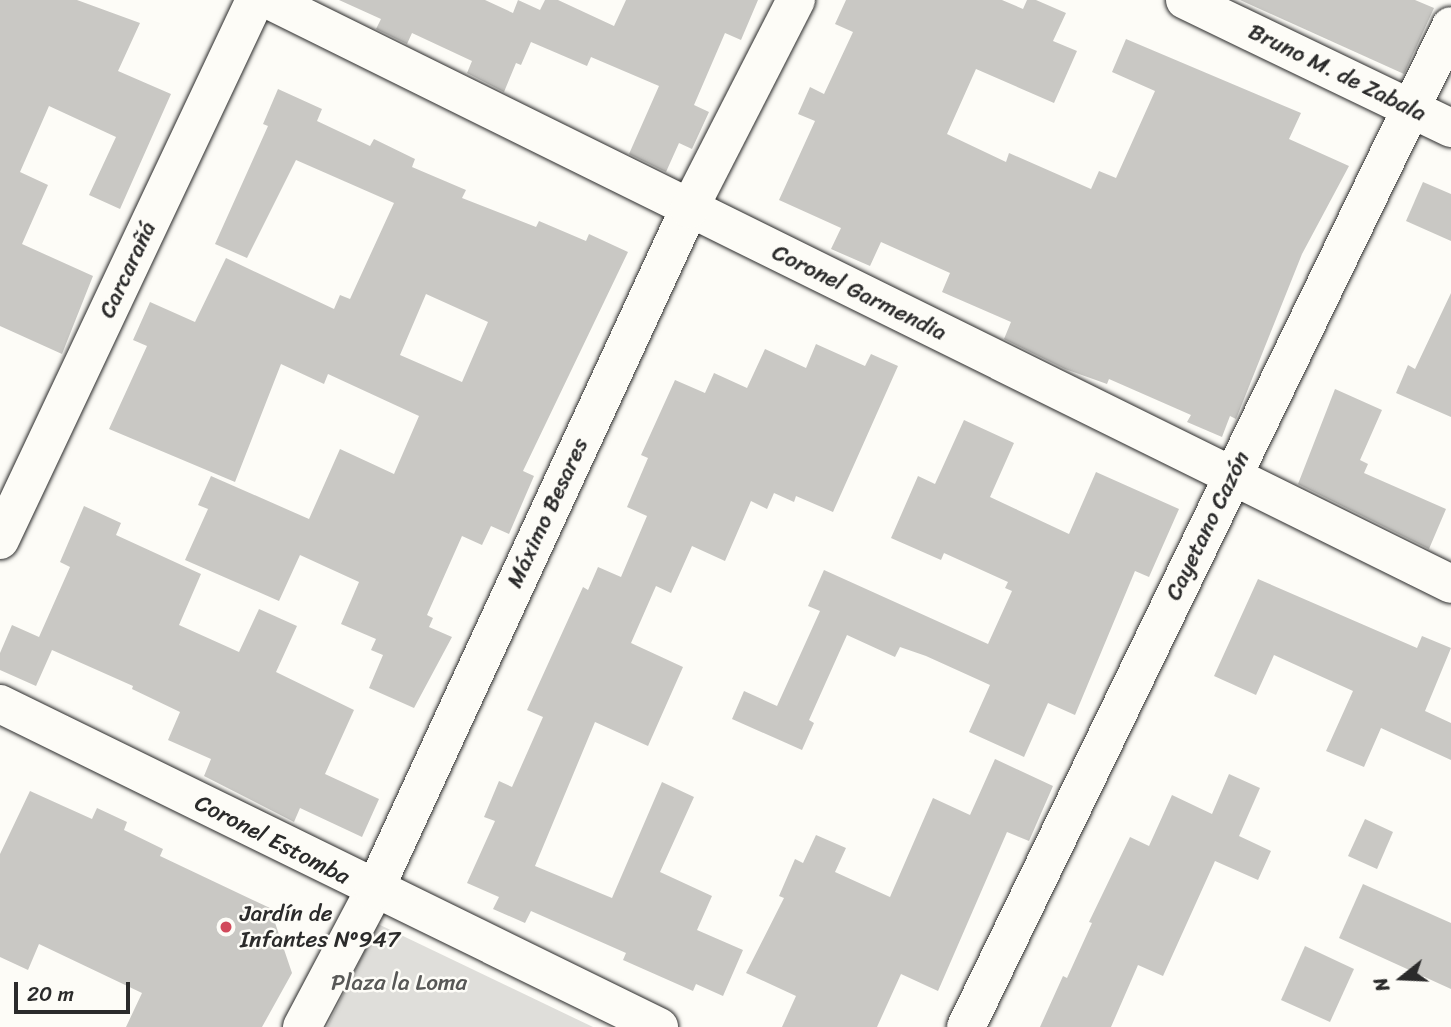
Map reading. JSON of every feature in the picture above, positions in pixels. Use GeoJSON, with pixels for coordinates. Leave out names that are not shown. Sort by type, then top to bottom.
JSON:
{"type":"FeatureCollection","features":[{"type":"Feature","properties":{"kind":"street","name":"Carcarañá"},"geometry":{"type":"LineString","coordinates":[[0,540],[255,0]]}},
{"type":"Feature","properties":{"kind":"street","name":"Coronel Garmendia"},"geometry":{"type":"LineString","coordinates":[[269,0],[1231,478],[1451,584]]}},
{"type":"Feature","properties":{"kind":"street","name":"Máximo Besares"},"geometry":{"type":"LineString","coordinates":[[302,1027],[374,891],[689,209],[796,0]]}},
{"type":"Feature","properties":{"kind":"street","name":"Bruno M. de Zabala"},"geometry":{"type":"LineString","coordinates":[[1185,0],[1451,128]]}},
{"type":"Feature","properties":{"kind":"street","name":"Cayetano Cazón"},"geometry":{"type":"LineString","coordinates":[[966,1027],[1451,26]]}},
{"type":"Feature","properties":{"kind":"street","name":"Coronel Estomba"},"geometry":{"type":"LineString","coordinates":[[0,704],[374,891],[659,1027]]}},
{"type":"Feature","properties":{"kind":"green space","name":"Plaza la Loma"},"geometry":{"type":"Polygon","coordinates":[[[378,924],[593,1027],[327,1027],[378,924]]]}},
{"type":"Feature","properties":{"kind":"building"},"geometry":{"type":"Polygon","coordinates":[[[0,0],[77,0],[140,23],[118,71],[171,94],[120,209],[89,195],[116,137],[49,106],[20,172],[48,185],[22,244],[93,276],[62,354],[0,326],[0,0]]]}},
{"type":"Feature","properties":{"kind":"building"},"geometry":{"type":"Polygon","coordinates":[[[339,0],[485,0],[513,13],[518,0],[540,10],[545,0],[558,0],[614,26],[626,0],[758,0],[741,40],[725,33],[694,105],[709,112],[692,149],[679,143],[666,172],[629,154],[659,86],[591,57],[587,66],[531,42],[521,65],[516,63],[504,92],[467,73],[472,61],[412,33],[407,44],[376,29],[381,19],[339,0]]]}},
{"type":"Feature","properties":{"kind":"building"},"geometry":{"type":"Polygon","coordinates":[[[846,0],[1002,0],[1023,9],[1027,0],[1036,0],[1066,13],[1053,41],[1077,51],[1054,103],[976,69],[947,134],[1006,162],[1009,153],[1091,189],[1099,171],[1116,178],[1155,91],[1112,72],[1126,39],[1301,113],[1289,139],[1349,166],[1302,254],[1236,419],[1230,416],[1222,437],[1187,422],[1191,415],[1109,379],[1107,384],[1065,369],[1004,339],[1011,322],[942,292],[950,273],[881,242],[870,266],[831,249],[841,228],[779,200],[815,121],[798,114],[810,87],[824,94],[853,32],[835,24],[846,0]]]}},
{"type":"Feature","properties":{"kind":"building"},"geometry":{"type":"Polygon","coordinates":[[[1240,0],[1415,0],[1434,8],[1404,74],[1240,0]]]}},
{"type":"Feature","properties":{"kind":"building"},"geometry":{"type":"Polygon","coordinates":[[[278,89],[322,109],[317,121],[370,146],[374,139],[415,159],[412,167],[466,190],[462,198],[536,227],[539,221],[586,241],[589,234],[628,252],[523,471],[534,476],[509,534],[491,526],[482,545],[462,536],[427,615],[433,618],[429,627],[452,637],[414,708],[369,688],[383,655],[371,650],[376,639],[341,624],[359,582],[300,555],[279,601],[185,560],[208,509],[198,505],[211,476],[309,519],[340,449],[394,474],[419,416],[328,374],[324,384],[281,364],[235,482],[109,429],[147,346],[133,340],[150,302],[195,322],[226,258],[334,309],[340,295],[350,299],[394,203],[296,160],[247,258],[215,244],[268,126],[263,124],[278,89]],[[426,294],[400,355],[462,382],[488,322],[426,294]]]}},
{"type":"Feature","properties":{"kind":"building"},"geometry":{"type":"Polygon","coordinates":[[[1423,182],[1451,194],[1451,241],[1406,221],[1423,182]]]}},
{"type":"Feature","properties":{"kind":"building"},"geometry":{"type":"Polygon","coordinates":[[[1451,293],[1451,417],[1396,393],[1408,365],[1415,369],[1451,293]]]}},
{"type":"Feature","properties":{"kind":"building"},"geometry":{"type":"Polygon","coordinates":[[[816,344],[865,366],[871,354],[898,366],[833,512],[796,496],[794,502],[774,493],[767,509],[751,501],[725,561],[692,546],[671,593],[656,586],[631,643],[683,667],[648,746],[595,722],[535,866],[612,898],[662,782],[694,797],[660,872],[712,896],[697,930],[743,950],[723,996],[696,984],[693,991],[623,960],[626,953],[531,911],[525,923],[493,909],[499,897],[467,883],[495,821],[484,817],[499,781],[512,787],[543,717],[527,710],[583,587],[588,590],[598,567],[621,577],[647,516],[627,507],[648,458],[641,455],[675,380],[705,393],[714,373],[747,388],[765,349],[806,368],[816,344]]]}},
{"type":"Feature","properties":{"kind":"building"},"geometry":{"type":"Polygon","coordinates":[[[1335,389],[1382,410],[1360,460],[1368,464],[1364,473],[1446,509],[1429,549],[1298,484],[1335,389]]]}},
{"type":"Feature","properties":{"kind":"building"},"geometry":{"type":"Polygon","coordinates":[[[964,420],[1014,443],[990,497],[1069,534],[1096,472],[1179,509],[1149,577],[1135,571],[1075,715],[1048,703],[1024,757],[969,732],[990,685],[926,656],[900,647],[895,657],[847,635],[809,720],[814,723],[802,750],[732,719],[744,691],[777,706],[820,611],[808,606],[824,570],[988,644],[1012,591],[1005,588],[1008,582],[944,553],[941,560],[891,538],[918,476],[935,484],[964,420]]]}},
{"type":"Feature","properties":{"kind":"building"},"geometry":{"type":"Polygon","coordinates":[[[84,506],[121,523],[116,535],[201,574],[179,625],[239,652],[259,609],[297,626],[276,672],[354,710],[325,774],[379,799],[362,837],[300,808],[294,822],[204,776],[211,759],[168,740],[180,712],[132,689],[133,686],[52,650],[36,686],[0,670],[0,653],[12,625],[39,637],[70,567],[60,562],[84,506]]]}},
{"type":"Feature","properties":{"kind":"building"},"geometry":{"type":"Polygon","coordinates":[[[1258,579],[1417,648],[1422,636],[1451,648],[1425,711],[1451,723],[1451,760],[1381,728],[1364,767],[1326,751],[1353,691],[1274,655],[1256,695],[1214,676],[1258,579]]]}},
{"type":"Feature","properties":{"kind":"building"},"geometry":{"type":"Polygon","coordinates":[[[995,759],[1053,786],[1029,841],[1007,832],[938,991],[901,974],[877,1027],[782,1027],[796,996],[746,973],[784,898],[779,896],[795,859],[803,863],[816,835],[846,848],[835,872],[890,897],[933,798],[970,815],[995,759]]]}},
{"type":"Feature","properties":{"kind":"building"},"geometry":{"type":"Polygon","coordinates":[[[1229,774],[1260,788],[1239,836],[1271,851],[1258,880],[1215,861],[1163,976],[1138,965],[1111,1027],[1040,1027],[1063,976],[1067,978],[1092,923],[1089,922],[1130,837],[1149,846],[1172,795],[1212,814],[1229,774]]]}},
{"type":"Feature","properties":{"kind":"building"},"geometry":{"type":"Polygon","coordinates":[[[30,791],[92,819],[97,808],[127,822],[124,830],[163,849],[160,856],[270,908],[292,973],[262,1027],[126,1027],[142,993],[39,944],[28,970],[0,957],[0,854],[30,791]]]}},
{"type":"Feature","properties":{"kind":"building"},"geometry":{"type":"Polygon","coordinates":[[[1365,819],[1393,832],[1377,869],[1348,856],[1365,819]]]}},
{"type":"Feature","properties":{"kind":"building"},"geometry":{"type":"Polygon","coordinates":[[[1363,884],[1451,923],[1451,989],[1339,938],[1363,884]]]}},
{"type":"Feature","properties":{"kind":"building"},"geometry":{"type":"Polygon","coordinates":[[[1305,946],[1354,969],[1330,1022],[1281,1000],[1305,946]]]}},
{"type":"Feature","properties":{"kind":"place","name":"Jardín de Infantes Nº947"},"geometry":{"type":"Point","coordinates":[226,927]}}]}
